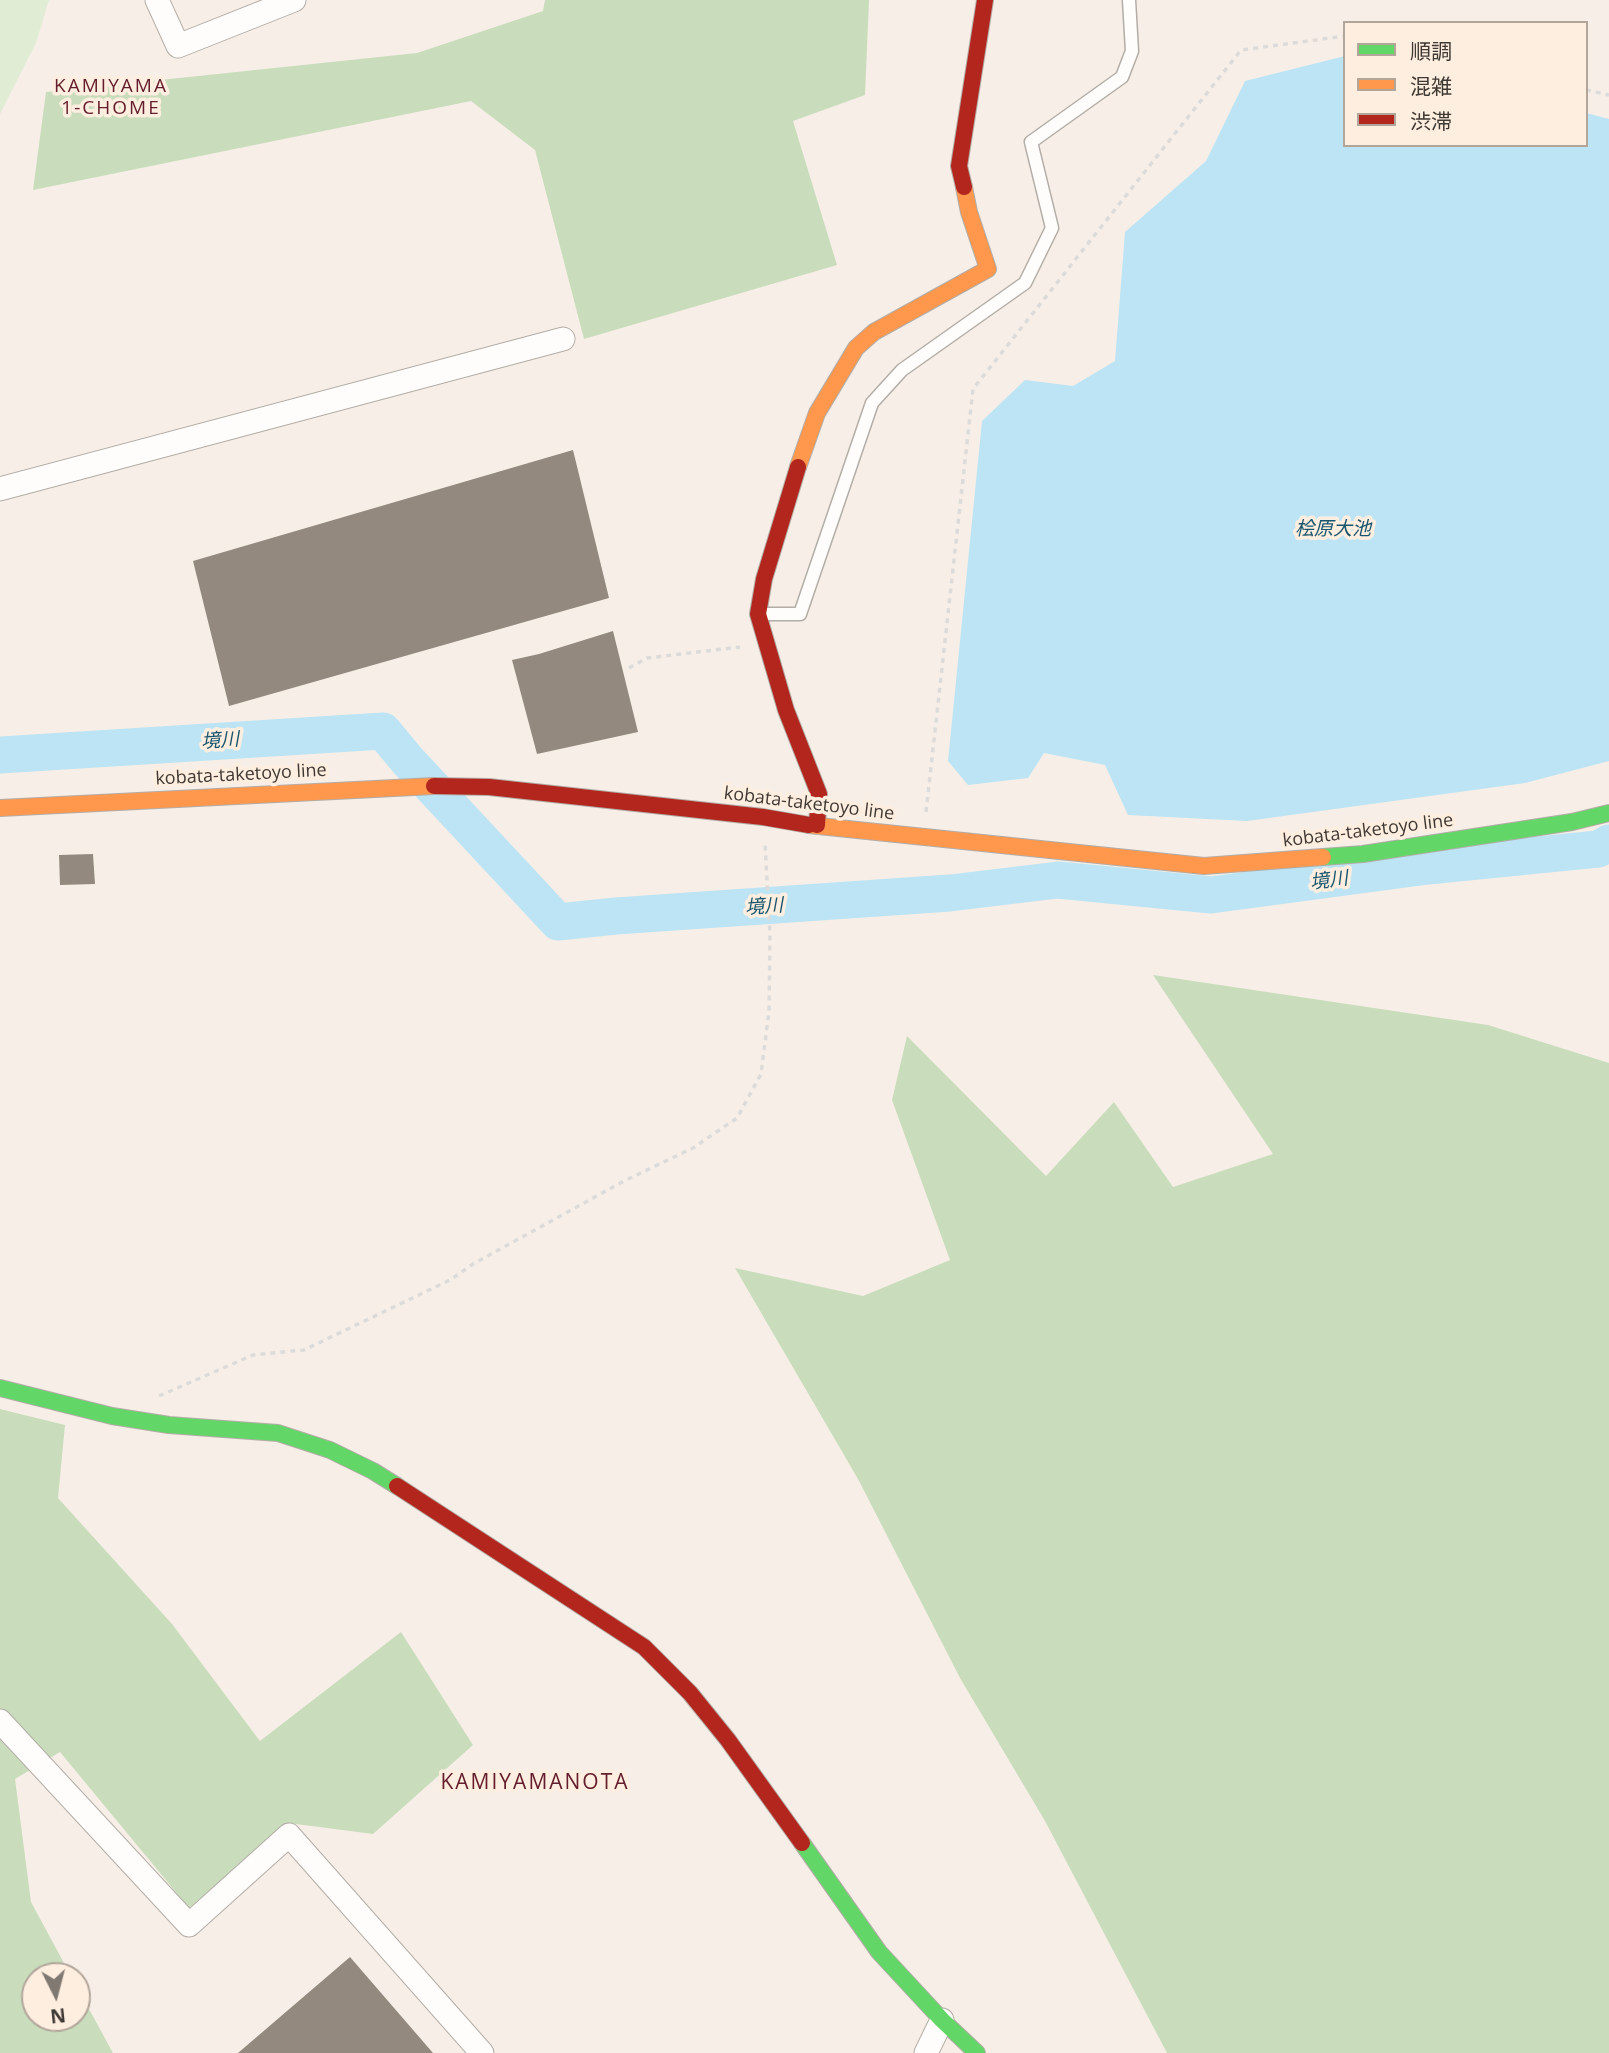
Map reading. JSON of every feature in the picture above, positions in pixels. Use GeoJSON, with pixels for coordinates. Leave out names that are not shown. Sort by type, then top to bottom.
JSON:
{"type":"FeatureCollection","features":[{"type":"Feature","properties":{"kind":"street"},"geometry":{"type":"LineString","coordinates":[[157,0],[178,46],[294,0]]}},
{"type":"Feature","properties":{"kind":"street"},"geometry":{"type":"LineString","coordinates":[[817,825],[819,794],[786,710],[758,614],[764,579],[817,414],[856,348],[874,332],[988,269],[969,212],[959,166],[985,0]]}},
{"type":"Feature","properties":{"kind":"street"},"geometry":{"type":"LineString","coordinates":[[0,489],[564,339]]}},
{"type":"Feature","properties":{"kind":"street","name":"kobata-taketoyo line"},"geometry":{"type":"LineString","coordinates":[[0,808],[412,786],[489,787],[1205,866],[1363,854],[1572,822],[1609,813]]}},
{"type":"Feature","properties":{"kind":"street"},"geometry":{"type":"LineString","coordinates":[[0,1388],[113,1416],[169,1425],[278,1433],[330,1450],[373,1472],[615,1627],[644,1647],[690,1693],[728,1740],[880,1952],[942,2020],[977,2053]]}},
{"type":"Feature","properties":{"kind":"street"},"geometry":{"type":"LineString","coordinates":[[0,1721],[190,1925],[289,1835],[481,2053]]}},
{"type":"Feature","properties":{"kind":"street"},"geometry":{"type":"LineString","coordinates":[[926,2053],[942,2020]]}},
{"type":"Feature","properties":{"kind":"lane"},"geometry":{"type":"LineString","coordinates":[[758,614],[800,614],[872,403],[902,370],[1025,283],[1052,228],[1031,142],[1122,77],[1132,51],[1129,0]]}},
{"type":"Feature","properties":{"kind":"path"},"geometry":{"type":"LineString","coordinates":[[925,824],[973,389],[1241,50],[1343,36]]}},
{"type":"Feature","properties":{"kind":"path"},"geometry":{"type":"LineString","coordinates":[[1588,90],[1609,95]]}},
{"type":"Feature","properties":{"kind":"path"},"geometry":{"type":"LineString","coordinates":[[629,668],[647,658],[766,644]]}},
{"type":"Feature","properties":{"kind":"path"},"geometry":{"type":"LineString","coordinates":[[151,1400],[253,1355],[304,1350],[450,1280],[473,1264],[612,1187],[692,1149],[737,1118],[761,1074],[769,1011],[770,935],[763,817]]}},
{"type":"Feature","properties":{"kind":"green space"},"geometry":{"type":"Polygon","coordinates":[[[0,0],[49,0],[36,43],[0,114],[0,0]]]}},
{"type":"Feature","properties":{"kind":"green space"},"geometry":{"type":"Polygon","coordinates":[[[545,0],[869,0],[865,95],[793,121],[837,265],[584,339],[535,150],[471,101],[33,190],[46,92],[417,53],[543,11],[545,0]]]}},
{"type":"Feature","properties":{"kind":"green space"},"geometry":{"type":"Polygon","coordinates":[[[1153,975],[1488,1025],[1609,1063],[1609,2053],[1167,2053],[1045,1821],[960,1678],[858,1479],[735,1268],[863,1296],[950,1260],[892,1100],[907,1036],[1046,1176],[1114,1102],[1173,1187],[1273,1154],[1153,975]]]}},
{"type":"Feature","properties":{"kind":"green space"},"geometry":{"type":"Polygon","coordinates":[[[0,1409],[65,1425],[58,1498],[172,1624],[260,1741],[401,1632],[473,1745],[373,1834],[288,1823],[189,1908],[60,1752],[15,1779],[31,1902],[63,1962],[21,1962],[21,2032],[91,2032],[91,2013],[113,2053],[0,2053],[0,1409]]]}},
{"type":"Feature","properties":{"kind":"water","name":"桧原大池"},"geometry":{"type":"Polygon","coordinates":[[[1343,56],[1343,147],[1588,147],[1588,114],[1609,119],[1609,761],[1525,783],[1247,821],[1128,815],[1105,765],[1044,753],[1028,778],[968,785],[948,761],[982,421],[1025,380],[1073,386],[1115,361],[1125,232],[1206,161],[1245,81],[1343,56]]]}},
{"type":"Feature","properties":{"kind":"building"},"geometry":{"type":"Polygon","coordinates":[[[573,450],[609,598],[229,706],[193,561],[573,450]]]}},
{"type":"Feature","properties":{"kind":"building"},"geometry":{"type":"Polygon","coordinates":[[[613,631],[638,732],[537,754],[512,660],[613,631]]]}},
{"type":"Feature","properties":{"kind":"building"},"geometry":{"type":"Polygon","coordinates":[[[93,854],[95,884],[60,885],[59,855],[93,854]]]}},
{"type":"Feature","properties":{"kind":"building"},"geometry":{"type":"Polygon","coordinates":[[[350,1957],[433,2053],[238,2053],[350,1957]]]}},
{"type":"Feature","properties":{"kind":"waterway","name":"境川"},"geometry":{"type":"LineString","coordinates":[[0,755],[383,731],[558,922],[950,893],[1058,880],[1211,895],[1428,866],[1598,849],[1609,843]]}},
{"type":"Feature","properties":{"kind":"traffic: fast"},"geometry":{"type":"LineString","coordinates":[[1323,857],[1363,854],[1572,822],[1609,813]]}},
{"type":"Feature","properties":{"kind":"traffic: fast"},"geometry":{"type":"LineString","coordinates":[[0,1388],[112,1416],[169,1425],[278,1433],[330,1450],[397,1486]]}},
{"type":"Feature","properties":{"kind":"traffic: fast"},"geometry":{"type":"LineString","coordinates":[[802,1843],[879,1952],[942,2020],[977,2053]]}},
{"type":"Feature","properties":{"kind":"traffic: slow"},"geometry":{"type":"LineString","coordinates":[[798,467],[817,413],[856,348],[874,332],[988,269],[969,212],[964,187]]}},
{"type":"Feature","properties":{"kind":"traffic: slow"},"geometry":{"type":"LineString","coordinates":[[0,808],[434,786]]}},
{"type":"Feature","properties":{"kind":"traffic: slow"},"geometry":{"type":"LineString","coordinates":[[809,825],[1204,866],[1323,857]]}},
{"type":"Feature","properties":{"kind":"traffic: jam"},"geometry":{"type":"LineString","coordinates":[[964,187],[959,166],[985,0]]}},
{"type":"Feature","properties":{"kind":"traffic: jam"},"geometry":{"type":"LineString","coordinates":[[798,467],[764,579],[758,614],[786,710],[819,794],[817,825]]}},
{"type":"Feature","properties":{"kind":"traffic: jam"},"geometry":{"type":"LineString","coordinates":[[434,786],[489,787],[763,817],[809,825]]}},
{"type":"Feature","properties":{"kind":"traffic: jam"},"geometry":{"type":"LineString","coordinates":[[397,1486],[644,1647],[690,1693],[728,1740],[802,1843]]}},
{"type":"Feature","properties":{"kind":"district","name":"KAMIYAMA 1-CHOME"},"geometry":{"type":"Point","coordinates":[111,98]}},
{"type":"Feature","properties":{"kind":"district","name":"KAMIYAMANOTA"},"geometry":{"type":"Point","coordinates":[535,1783]}}]}
